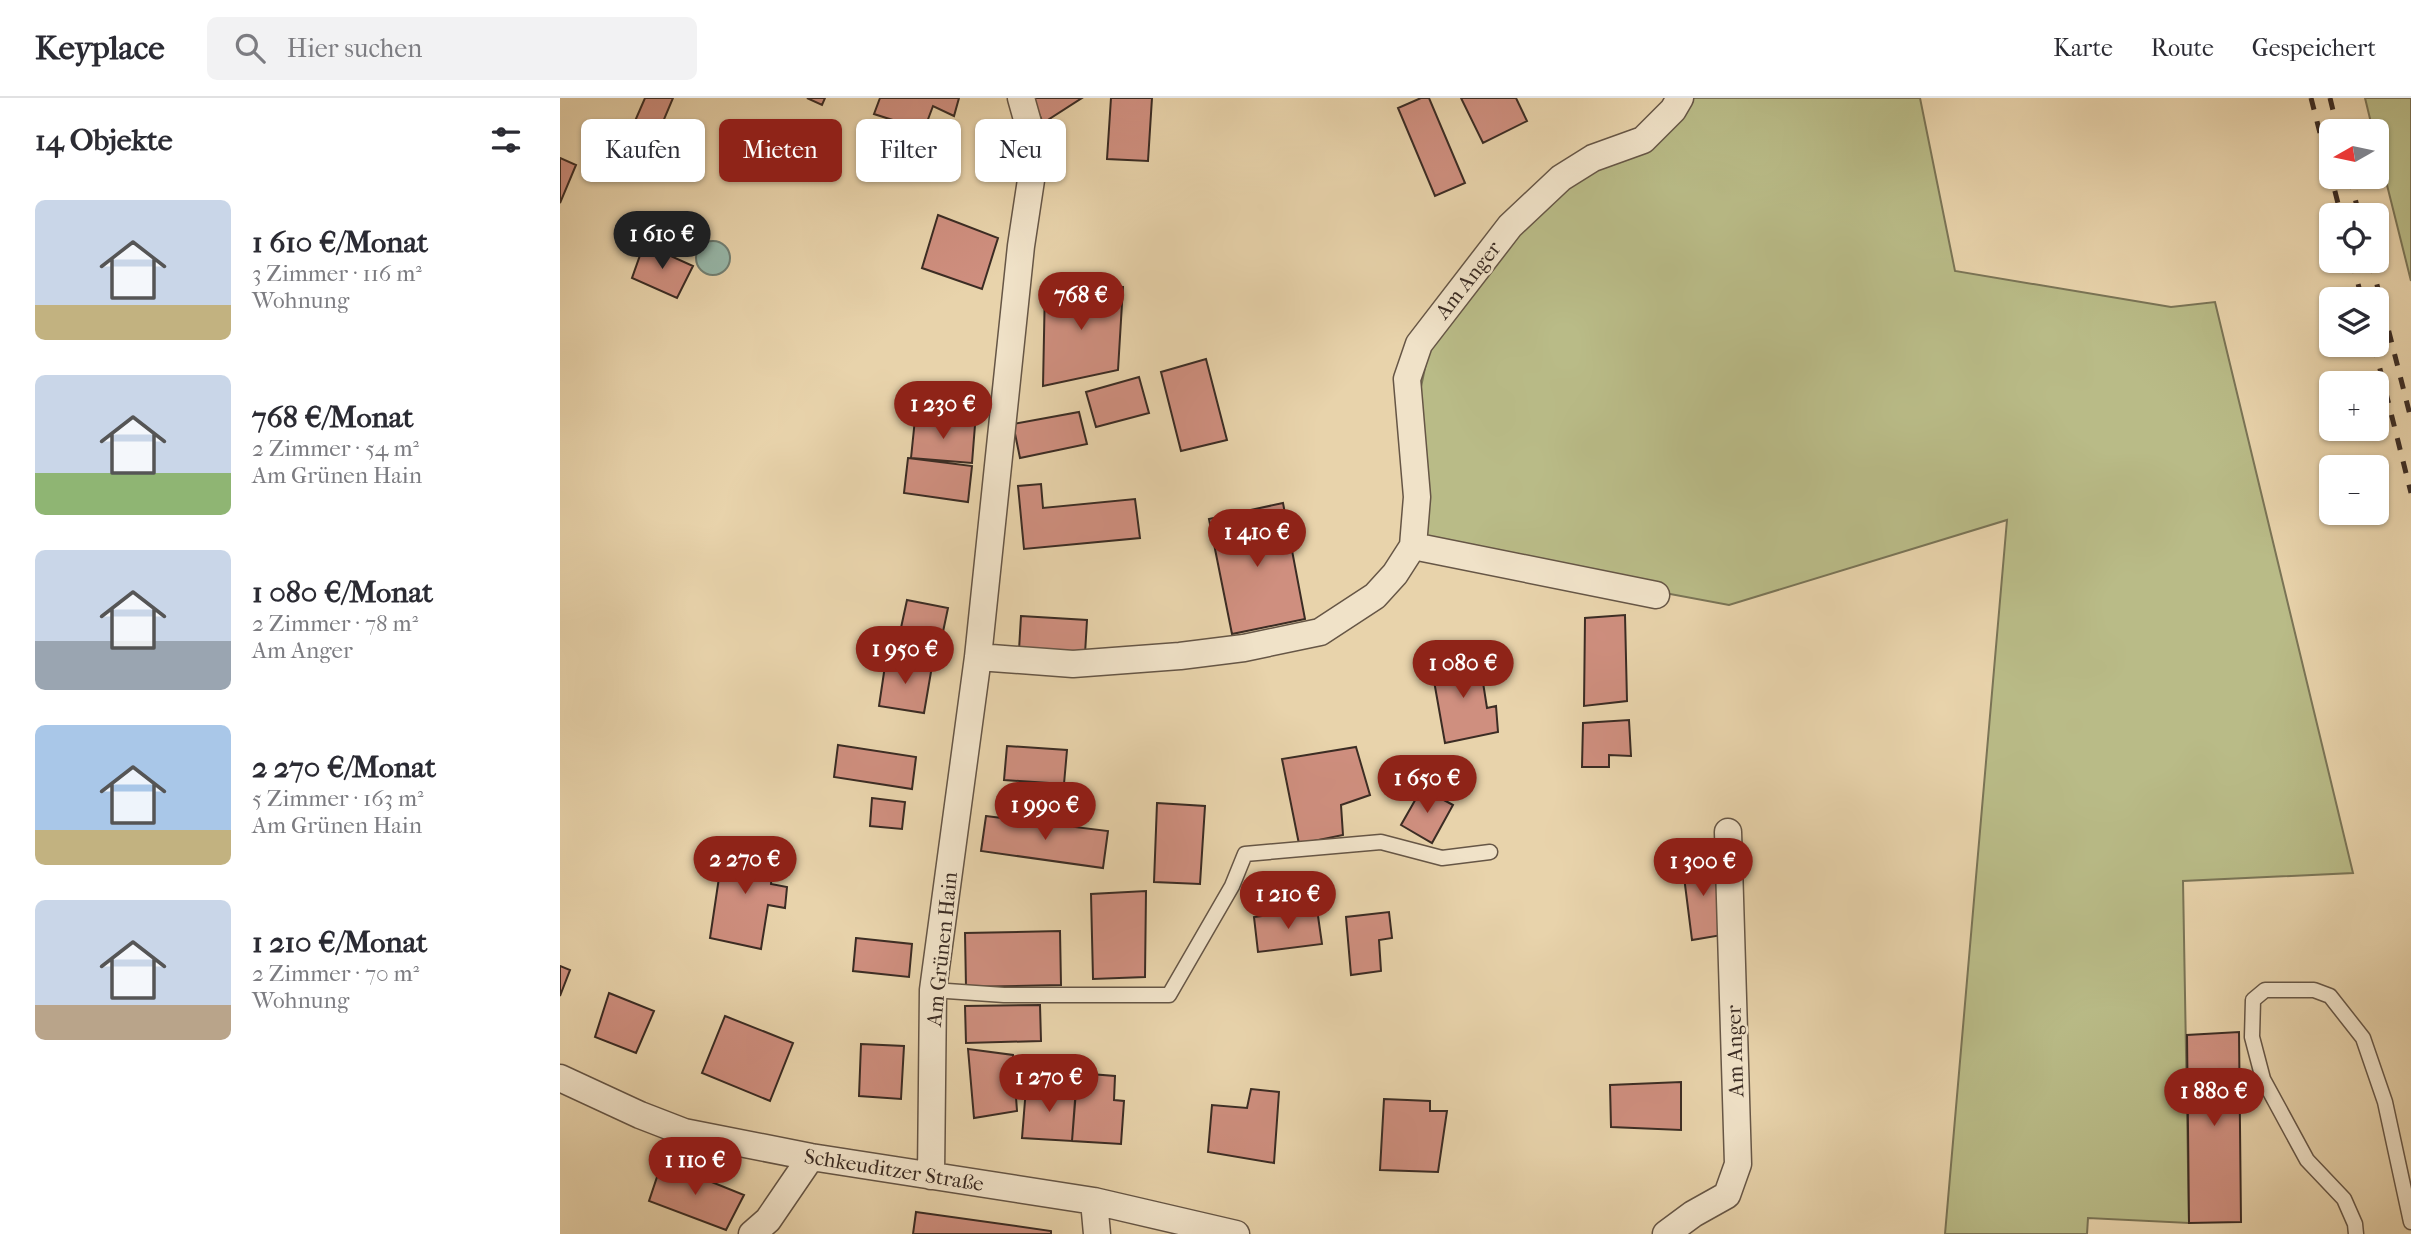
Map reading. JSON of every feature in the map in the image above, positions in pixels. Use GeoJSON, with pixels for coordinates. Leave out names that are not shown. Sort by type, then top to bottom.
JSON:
{"type":"FeatureCollection","features":[{"type":"Feature","properties":{"kind":"street","name":"Am Grünen Hain"},"geometry":{"type":"LineString","coordinates":[[931,1176],[933,990],[978,657],[1021,246],[1031,180],[1032,137],[1021,98]]}},
{"type":"Feature","properties":{"kind":"street","name":"Am Anger"},"geometry":{"type":"LineString","coordinates":[[978,657],[1073,664],[1244,648],[1320,632],[1375,596],[1395,574],[1413,546],[1417,497],[1407,380],[1419,344],[1510,226],[1560,178],[1593,158],[1643,140],[1673,110],[1680,98]]}},
{"type":"Feature","properties":{"kind":"street"},"geometry":{"type":"LineString","coordinates":[[1413,546],[1656,595]]}},
{"type":"Feature","properties":{"kind":"street","name":"Am Anger"},"geometry":{"type":"LineString","coordinates":[[1666,1234],[1693,1214],[1727,1195],[1738,1164],[1728,832]]}},
{"type":"Feature","properties":{"kind":"street","name":"Schkeuditzer Straße"},"geometry":{"type":"LineString","coordinates":[[560,1078],[684,1132],[811,1157],[1094,1201],[1236,1234]]}},
{"type":"Feature","properties":{"kind":"street"},"geometry":{"type":"LineString","coordinates":[[752,1234],[768,1220],[811,1157]]}},
{"type":"Feature","properties":{"kind":"street"},"geometry":{"type":"LineString","coordinates":[[1094,1201],[1097,1234]]}},
{"type":"Feature","properties":{"kind":"lane"},"geometry":{"type":"LineString","coordinates":[[933,990],[1004,995],[1169,995],[1231,886],[1245,854],[1381,842],[1442,858],[1490,852]]}},
{"type":"Feature","properties":{"kind":"lane"},"geometry":{"type":"LineString","coordinates":[[2356,1234],[2355,1224],[2344,1199],[2306,1160],[2263,1079],[2252,1037],[2253,1000],[2265,990],[2315,990],[2330,996],[2363,1038],[2385,1102],[2411,1223]]}},
{"type":"Feature","properties":{"kind":"green space"},"geometry":{"type":"Polygon","coordinates":[[[1680,98],[1920,98],[1955,271],[2171,307],[2215,302],[2353,873],[2183,881],[2189,1223],[2088,1218],[2087,1234],[1945,1234],[2007,520],[1729,605],[1413,546],[1418,401],[1429,349],[1510,226],[1643,140],[1680,98]]]}},
{"type":"Feature","properties":{"kind":"green space"},"geometry":{"type":"Polygon","coordinates":[[[2365,98],[2411,98],[2411,281],[2388,189],[2389,119],[2370,119],[2365,98]]]}},
{"type":"Feature","properties":{"kind":"shaded area"},"geometry":{"type":"Polygon","coordinates":[[[713,241],[725,246],[730,258],[725,270],[713,275],[701,270],[696,258],[701,246],[713,241]]]}},
{"type":"Feature","properties":{"kind":"building"},"geometry":{"type":"Polygon","coordinates":[[[645,98],[673,98],[664,119],[636,119],[645,98]]]}},
{"type":"Feature","properties":{"kind":"building"},"geometry":{"type":"Polygon","coordinates":[[[807,98],[825,98],[822,105],[807,98]]]}},
{"type":"Feature","properties":{"kind":"building"},"geometry":{"type":"Polygon","coordinates":[[[880,98],[959,98],[954,116],[933,106],[928,119],[890,119],[874,114],[880,98]]]}},
{"type":"Feature","properties":{"kind":"building"},"geometry":{"type":"Polygon","coordinates":[[[1032,98],[1082,98],[1049,119],[1041,119],[1032,98]]]}},
{"type":"Feature","properties":{"kind":"building"},"geometry":{"type":"Polygon","coordinates":[[[1111,98],[1152,98],[1148,161],[1107,159],[1111,98]]]}},
{"type":"Feature","properties":{"kind":"building"},"geometry":{"type":"Polygon","coordinates":[[[1421,98],[1429,98],[1465,183],[1435,196],[1398,108],[1421,98]]]}},
{"type":"Feature","properties":{"kind":"building"},"geometry":{"type":"Polygon","coordinates":[[[1461,98],[1516,98],[1527,121],[1483,143],[1461,98]]]}},
{"type":"Feature","properties":{"kind":"building"},"geometry":{"type":"Polygon","coordinates":[[[560,158],[576,165],[560,203],[560,158]]]}},
{"type":"Feature","properties":{"kind":"building"},"geometry":{"type":"Polygon","coordinates":[[[938,215],[998,238],[982,289],[922,268],[938,215]]]}},
{"type":"Feature","properties":{"kind":"building"},"geometry":{"type":"Polygon","coordinates":[[[644,244],[693,266],[677,298],[632,278],[644,244]]]}},
{"type":"Feature","properties":{"kind":"building"},"geometry":{"type":"Polygon","coordinates":[[[1045,285],[1123,287],[1118,370],[1043,386],[1045,285]]]}},
{"type":"Feature","properties":{"kind":"building"},"geometry":{"type":"Polygon","coordinates":[[[1206,359],[1227,440],[1181,451],[1161,372],[1206,359]]]}},
{"type":"Feature","properties":{"kind":"building"},"geometry":{"type":"Polygon","coordinates":[[[1139,377],[1149,413],[1096,427],[1086,392],[1139,377]]]}},
{"type":"Feature","properties":{"kind":"building"},"geometry":{"type":"Polygon","coordinates":[[[1079,412],[1087,444],[1020,458],[1013,424],[1079,412]]]}},
{"type":"Feature","properties":{"kind":"building"},"geometry":{"type":"Polygon","coordinates":[[[915,419],[975,425],[972,463],[911,458],[915,419]]]}},
{"type":"Feature","properties":{"kind":"building"},"geometry":{"type":"Polygon","coordinates":[[[908,458],[972,466],[968,502],[904,493],[908,458]]]}},
{"type":"Feature","properties":{"kind":"building"},"geometry":{"type":"Polygon","coordinates":[[[1041,484],[1043,508],[1135,499],[1140,538],[1024,549],[1018,486],[1041,484]]]}},
{"type":"Feature","properties":{"kind":"building"},"geometry":{"type":"Polygon","coordinates":[[[1283,503],[1305,619],[1232,634],[1209,519],[1283,503]]]}},
{"type":"Feature","properties":{"kind":"building"},"geometry":{"type":"Polygon","coordinates":[[[907,600],[948,608],[940,646],[899,637],[907,600]]]}},
{"type":"Feature","properties":{"kind":"building"},"geometry":{"type":"Polygon","coordinates":[[[1625,615],[1627,701],[1584,706],[1585,618],[1625,615]]]}},
{"type":"Feature","properties":{"kind":"building"},"geometry":{"type":"Polygon","coordinates":[[[1021,616],[1087,620],[1085,654],[1019,650],[1021,616]]]}},
{"type":"Feature","properties":{"kind":"building"},"geometry":{"type":"Polygon","coordinates":[[[1479,657],[1487,708],[1496,706],[1498,732],[1445,743],[1431,664],[1479,657]]]}},
{"type":"Feature","properties":{"kind":"building"},"geometry":{"type":"Polygon","coordinates":[[[886,659],[932,666],[924,713],[879,706],[886,659]]]}},
{"type":"Feature","properties":{"kind":"building"},"geometry":{"type":"Polygon","coordinates":[[[1629,720],[1631,756],[1609,755],[1609,767],[1582,767],[1583,723],[1629,720]]]}},
{"type":"Feature","properties":{"kind":"building"},"geometry":{"type":"Polygon","coordinates":[[[838,745],[916,757],[912,789],[834,777],[838,745]]]}},
{"type":"Feature","properties":{"kind":"building"},"geometry":{"type":"Polygon","coordinates":[[[1007,746],[1067,750],[1064,784],[1004,780],[1007,746]]]}},
{"type":"Feature","properties":{"kind":"building"},"geometry":{"type":"Polygon","coordinates":[[[1356,747],[1370,795],[1341,805],[1343,835],[1299,844],[1282,759],[1356,747]]]}},
{"type":"Feature","properties":{"kind":"building"},"geometry":{"type":"Polygon","coordinates":[[[1422,788],[1453,805],[1432,843],[1401,825],[1422,788]]]}},
{"type":"Feature","properties":{"kind":"building"},"geometry":{"type":"Polygon","coordinates":[[[872,798],[905,802],[902,829],[870,826],[872,798]]]}},
{"type":"Feature","properties":{"kind":"building"},"geometry":{"type":"Polygon","coordinates":[[[1157,803],[1205,806],[1200,884],[1154,882],[1157,803]]]}},
{"type":"Feature","properties":{"kind":"building"},"geometry":{"type":"Polygon","coordinates":[[[986,816],[1108,831],[1103,868],[981,851],[986,816]]]}},
{"type":"Feature","properties":{"kind":"building"},"geometry":{"type":"Polygon","coordinates":[[[724,844],[774,853],[771,884],[787,887],[785,908],[768,905],[761,949],[710,938],[724,844]]]}},
{"type":"Feature","properties":{"kind":"building"},"geometry":{"type":"Polygon","coordinates":[[[1716,859],[1722,935],[1692,940],[1682,861],[1716,859]]]}},
{"type":"Feature","properties":{"kind":"building"},"geometry":{"type":"Polygon","coordinates":[[[1146,891],[1145,977],[1093,979],[1091,894],[1146,891]]]}},
{"type":"Feature","properties":{"kind":"building"},"geometry":{"type":"Polygon","coordinates":[[[1317,909],[1322,944],[1258,952],[1254,917],[1317,909]]]}},
{"type":"Feature","properties":{"kind":"building"},"geometry":{"type":"Polygon","coordinates":[[[1389,912],[1392,938],[1379,940],[1381,971],[1351,975],[1346,917],[1389,912]]]}},
{"type":"Feature","properties":{"kind":"building"},"geometry":{"type":"Polygon","coordinates":[[[1060,931],[1061,985],[966,987],[965,933],[1060,931]]]}},
{"type":"Feature","properties":{"kind":"building"},"geometry":{"type":"Polygon","coordinates":[[[856,938],[912,944],[909,977],[853,971],[856,938]]]}},
{"type":"Feature","properties":{"kind":"building"},"geometry":{"type":"Polygon","coordinates":[[[560,966],[570,970],[560,996],[560,966]]]}},
{"type":"Feature","properties":{"kind":"building"},"geometry":{"type":"Polygon","coordinates":[[[609,993],[654,1011],[636,1053],[595,1037],[609,993]]]}},
{"type":"Feature","properties":{"kind":"building"},"geometry":{"type":"Polygon","coordinates":[[[1040,1005],[1041,1041],[966,1043],[965,1006],[1040,1005]]]}},
{"type":"Feature","properties":{"kind":"building"},"geometry":{"type":"Polygon","coordinates":[[[725,1016],[793,1043],[770,1101],[702,1073],[725,1016]]]}},
{"type":"Feature","properties":{"kind":"building"},"geometry":{"type":"Polygon","coordinates":[[[2239,1032],[2241,1222],[2189,1223],[2187,1035],[2239,1032]]]}},
{"type":"Feature","properties":{"kind":"building"},"geometry":{"type":"Polygon","coordinates":[[[861,1044],[904,1046],[901,1099],[859,1096],[861,1044]]]}},
{"type":"Feature","properties":{"kind":"building"},"geometry":{"type":"Polygon","coordinates":[[[968,1049],[1013,1055],[1017,1111],[974,1118],[968,1049]]]}},
{"type":"Feature","properties":{"kind":"building"},"geometry":{"type":"Polygon","coordinates":[[[1077,1073],[1115,1076],[1114,1100],[1124,1101],[1121,1144],[1072,1141],[1077,1073]]]}},
{"type":"Feature","properties":{"kind":"building"},"geometry":{"type":"Polygon","coordinates":[[[1681,1082],[1681,1130],[1611,1127],[1610,1085],[1681,1082]]]}},
{"type":"Feature","properties":{"kind":"building"},"geometry":{"type":"Polygon","coordinates":[[[1026,1088],[1076,1091],[1072,1141],[1022,1138],[1026,1088]]]}},
{"type":"Feature","properties":{"kind":"building"},"geometry":{"type":"Polygon","coordinates":[[[1251,1089],[1279,1092],[1274,1163],[1208,1152],[1212,1105],[1247,1108],[1251,1089]]]}},
{"type":"Feature","properties":{"kind":"building"},"geometry":{"type":"Polygon","coordinates":[[[1384,1099],[1430,1101],[1430,1111],[1447,1111],[1438,1172],[1380,1170],[1384,1099]]]}},
{"type":"Feature","properties":{"kind":"building"},"geometry":{"type":"Polygon","coordinates":[[[662,1162],[744,1195],[726,1230],[649,1201],[662,1162]]]}},
{"type":"Feature","properties":{"kind":"building"},"geometry":{"type":"Polygon","coordinates":[[[916,1212],[1051,1231],[1051,1234],[913,1234],[916,1212]]]}},
{"type":"Feature","properties":{"kind":"railway"},"geometry":{"type":"LineString","coordinates":[[2311,98],[2338,203]]}},
{"type":"Feature","properties":{"kind":"railway"},"geometry":{"type":"LineString","coordinates":[[2330,98],[2335,119]]}},
{"type":"Feature","properties":{"kind":"railway"},"geometry":{"type":"LineString","coordinates":[[2353,189],[2356,203]]}},
{"type":"Feature","properties":{"kind":"railway"},"geometry":{"type":"LineString","coordinates":[[2355,273],[2359,287]]}},
{"type":"Feature","properties":{"kind":"railway"},"geometry":{"type":"LineString","coordinates":[[2374,273],[2411,419]]}},
{"type":"Feature","properties":{"kind":"railway"},"geometry":{"type":"LineString","coordinates":[[2377,357],[2411,493]]}}]}
